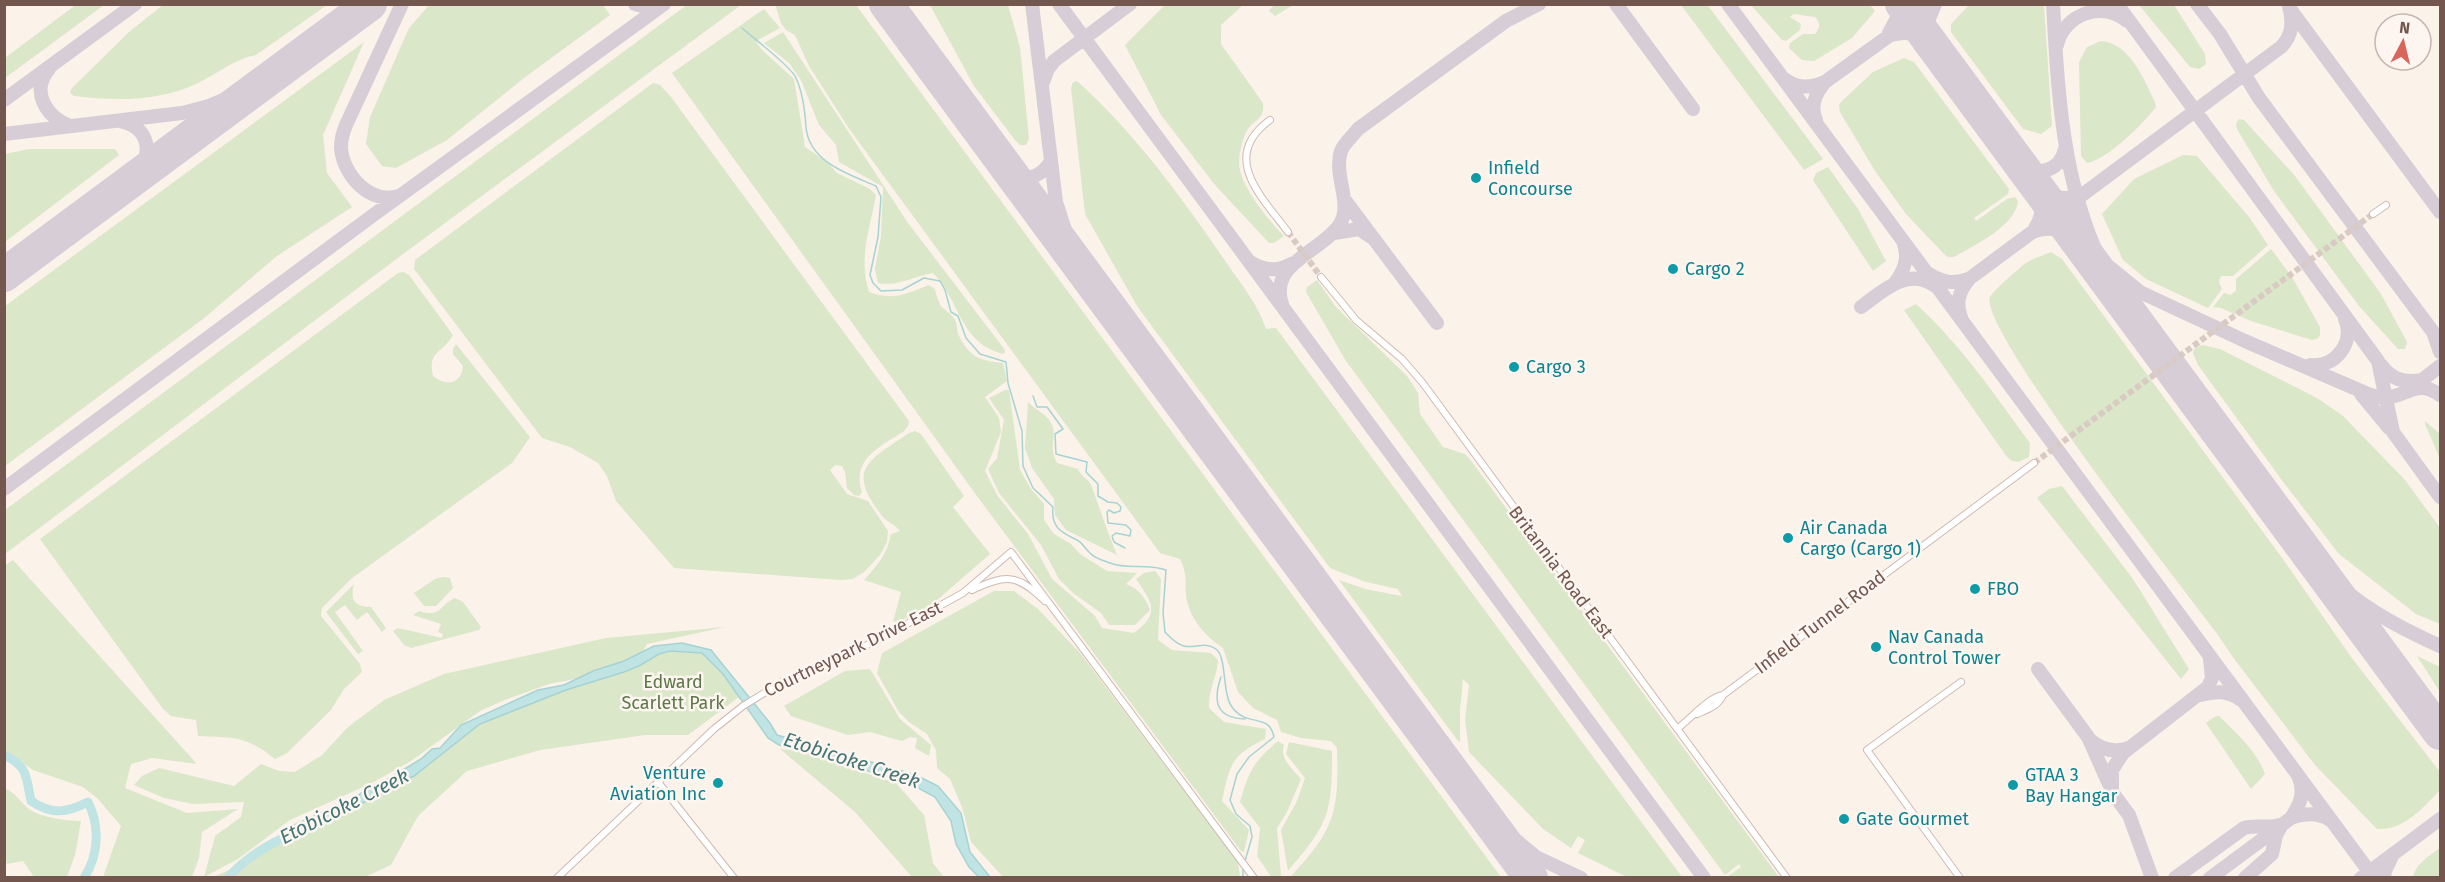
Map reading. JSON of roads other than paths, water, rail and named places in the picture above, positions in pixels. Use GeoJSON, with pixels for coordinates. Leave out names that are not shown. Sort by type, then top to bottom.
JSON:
{"type":"FeatureCollection","features":[{"type":"Feature","properties":{"kind":"street"},"geometry":{"type":"LineString","coordinates":[[1270,120],[1253,135],[1247,147],[1247,172],[1251,182],[1288,232]]}},
{"type":"Feature","properties":{"kind":"street"},"geometry":{"type":"LineString","coordinates":[[2373,214],[2386,205]]}},
{"type":"Feature","properties":{"kind":"street","name":"Britannia Road East"},"geometry":{"type":"LineString","coordinates":[[1321,277],[1356,320],[1402,359],[1422,382],[1787,878]]}},
{"type":"Feature","properties":{"kind":"street","name":"Infield Tunnel Road"},"geometry":{"type":"LineString","coordinates":[[1677,729],[1696,714],[1708,710],[1721,700],[1723,695],[2034,463]]}},
{"type":"Feature","properties":{"kind":"street","name":"Courtneypark Drive East"},"geometry":{"type":"LineString","coordinates":[[557,878],[714,729],[749,702],[782,682],[891,634],[963,593],[1011,552],[1254,878]]}},
{"type":"Feature","properties":{"kind":"street"},"geometry":{"type":"LineString","coordinates":[[963,593],[996,579],[1017,580],[1033,590],[1056,613]]}},
{"type":"Feature","properties":{"kind":"street"},"geometry":{"type":"LineString","coordinates":[[1960,682],[1868,750],[1875,763],[1960,878]]}},
{"type":"Feature","properties":{"kind":"street"},"geometry":{"type":"LineString","coordinates":[[658,782],[734,878]]}},
{"type":"Feature","properties":{"kind":"water"},"geometry":{"type":"Polygon","coordinates":[[[682,643],[711,650],[770,723],[777,735],[916,775],[938,786],[961,813],[970,852],[990,877],[979,877],[969,867],[956,844],[951,821],[935,797],[909,783],[779,745],[768,738],[723,674],[702,653],[670,651],[659,654],[624,672],[566,690],[480,724],[414,776],[300,836],[292,826],[356,797],[370,786],[383,782],[421,759],[432,749],[440,748],[461,725],[538,690],[564,685],[593,671],[624,661],[654,646],[682,643]]]}},
{"type":"Feature","properties":{"kind":"waterway"},"geometry":{"type":"LineString","coordinates":[[742,28],[780,60],[796,78],[802,96],[809,139],[814,149],[822,158],[842,171],[876,186],[881,197],[878,237],[870,275],[873,283],[881,291],[902,290],[924,278],[940,281],[951,312],[958,316],[966,338],[980,354],[1006,362],[1008,383],[1022,431],[1023,466],[1033,488],[1053,507],[1055,524],[1066,534],[1079,541],[1097,558],[1117,565],[1166,570],[1163,613],[1165,632],[1184,646],[1204,645],[1216,649],[1222,660],[1227,694],[1232,707],[1244,717],[1262,722],[1271,729],[1274,737],[1249,757],[1237,774],[1230,800],[1236,814],[1250,826],[1252,837],[1245,861]]}},
{"type":"Feature","properties":{"kind":"waterway"},"geometry":{"type":"LineString","coordinates":[[1033,396],[1037,407],[1047,407],[1063,429],[1055,434],[1056,454],[1087,462],[1086,472],[1098,484],[1098,496],[1108,502],[1117,503],[1121,507],[1120,511],[1114,513],[1109,510],[1107,512],[1108,523],[1126,525],[1131,530],[1130,536],[1116,533],[1112,536],[1114,542],[1125,548]]}},
{"type":"Feature","properties":{"kind":"waterway"},"geometry":{"type":"LineString","coordinates":[[1221,677],[1217,693],[1219,706],[1227,715],[1245,719]]}},
{"type":"Feature","properties":{"kind":"waterway","name":"Etobicoke Creek"},"geometry":{"type":"LineString","coordinates":[[4,755],[22,768],[27,779],[31,801],[39,806],[59,811],[88,802],[95,821],[96,840],[93,860],[84,878]]}},
{"type":"Feature","properties":{"kind":"waterway","name":"Etobicoke Creek"},"geometry":{"type":"LineString","coordinates":[[228,878],[254,855],[305,827]]}},
{"type":"Feature","properties":{"kind":"waterway"},"geometry":{"type":"LineString","coordinates":[[1243,868],[1243,878]]}},
{"type":"Feature","properties":{"kind":"tunnel"},"geometry":{"type":"LineString","coordinates":[[2034,463],[2373,214]]}},
{"type":"Feature","properties":{"kind":"tunnel"},"geometry":{"type":"LineString","coordinates":[[1288,232],[1321,277]]}},
{"type":"Feature","properties":{"kind":"place","name":"Infield Concourse"},"geometry":{"type":"Point","coordinates":[1476,178]}},
{"type":"Feature","properties":{"kind":"place","name":"Cargo 2"},"geometry":{"type":"Point","coordinates":[1673,269]}},
{"type":"Feature","properties":{"kind":"place","name":"Cargo 3"},"geometry":{"type":"Point","coordinates":[1514,367]}},
{"type":"Feature","properties":{"kind":"place","name":"Air Canada Cargo (Cargo 1)"},"geometry":{"type":"Point","coordinates":[1788,538]}},
{"type":"Feature","properties":{"kind":"place","name":"FBO"},"geometry":{"type":"Point","coordinates":[1975,589]}},
{"type":"Feature","properties":{"kind":"place","name":"Nav Canada Control Tower"},"geometry":{"type":"Point","coordinates":[1876,647]}},
{"type":"Feature","properties":{"kind":"place","name":"Venture Aviation Inc"},"geometry":{"type":"Point","coordinates":[718,783]}},
{"type":"Feature","properties":{"kind":"place","name":"GTAA 3 Bay Hangar"},"geometry":{"type":"Point","coordinates":[2013,785]}},
{"type":"Feature","properties":{"kind":"place","name":"Gate Gourmet"},"geometry":{"type":"Point","coordinates":[1844,819]}},
{"type":"Feature","properties":{"kind":"park label","name":"Edward Scarlett Park"},"geometry":{"type":"Point","coordinates":[673,692]}}]}
